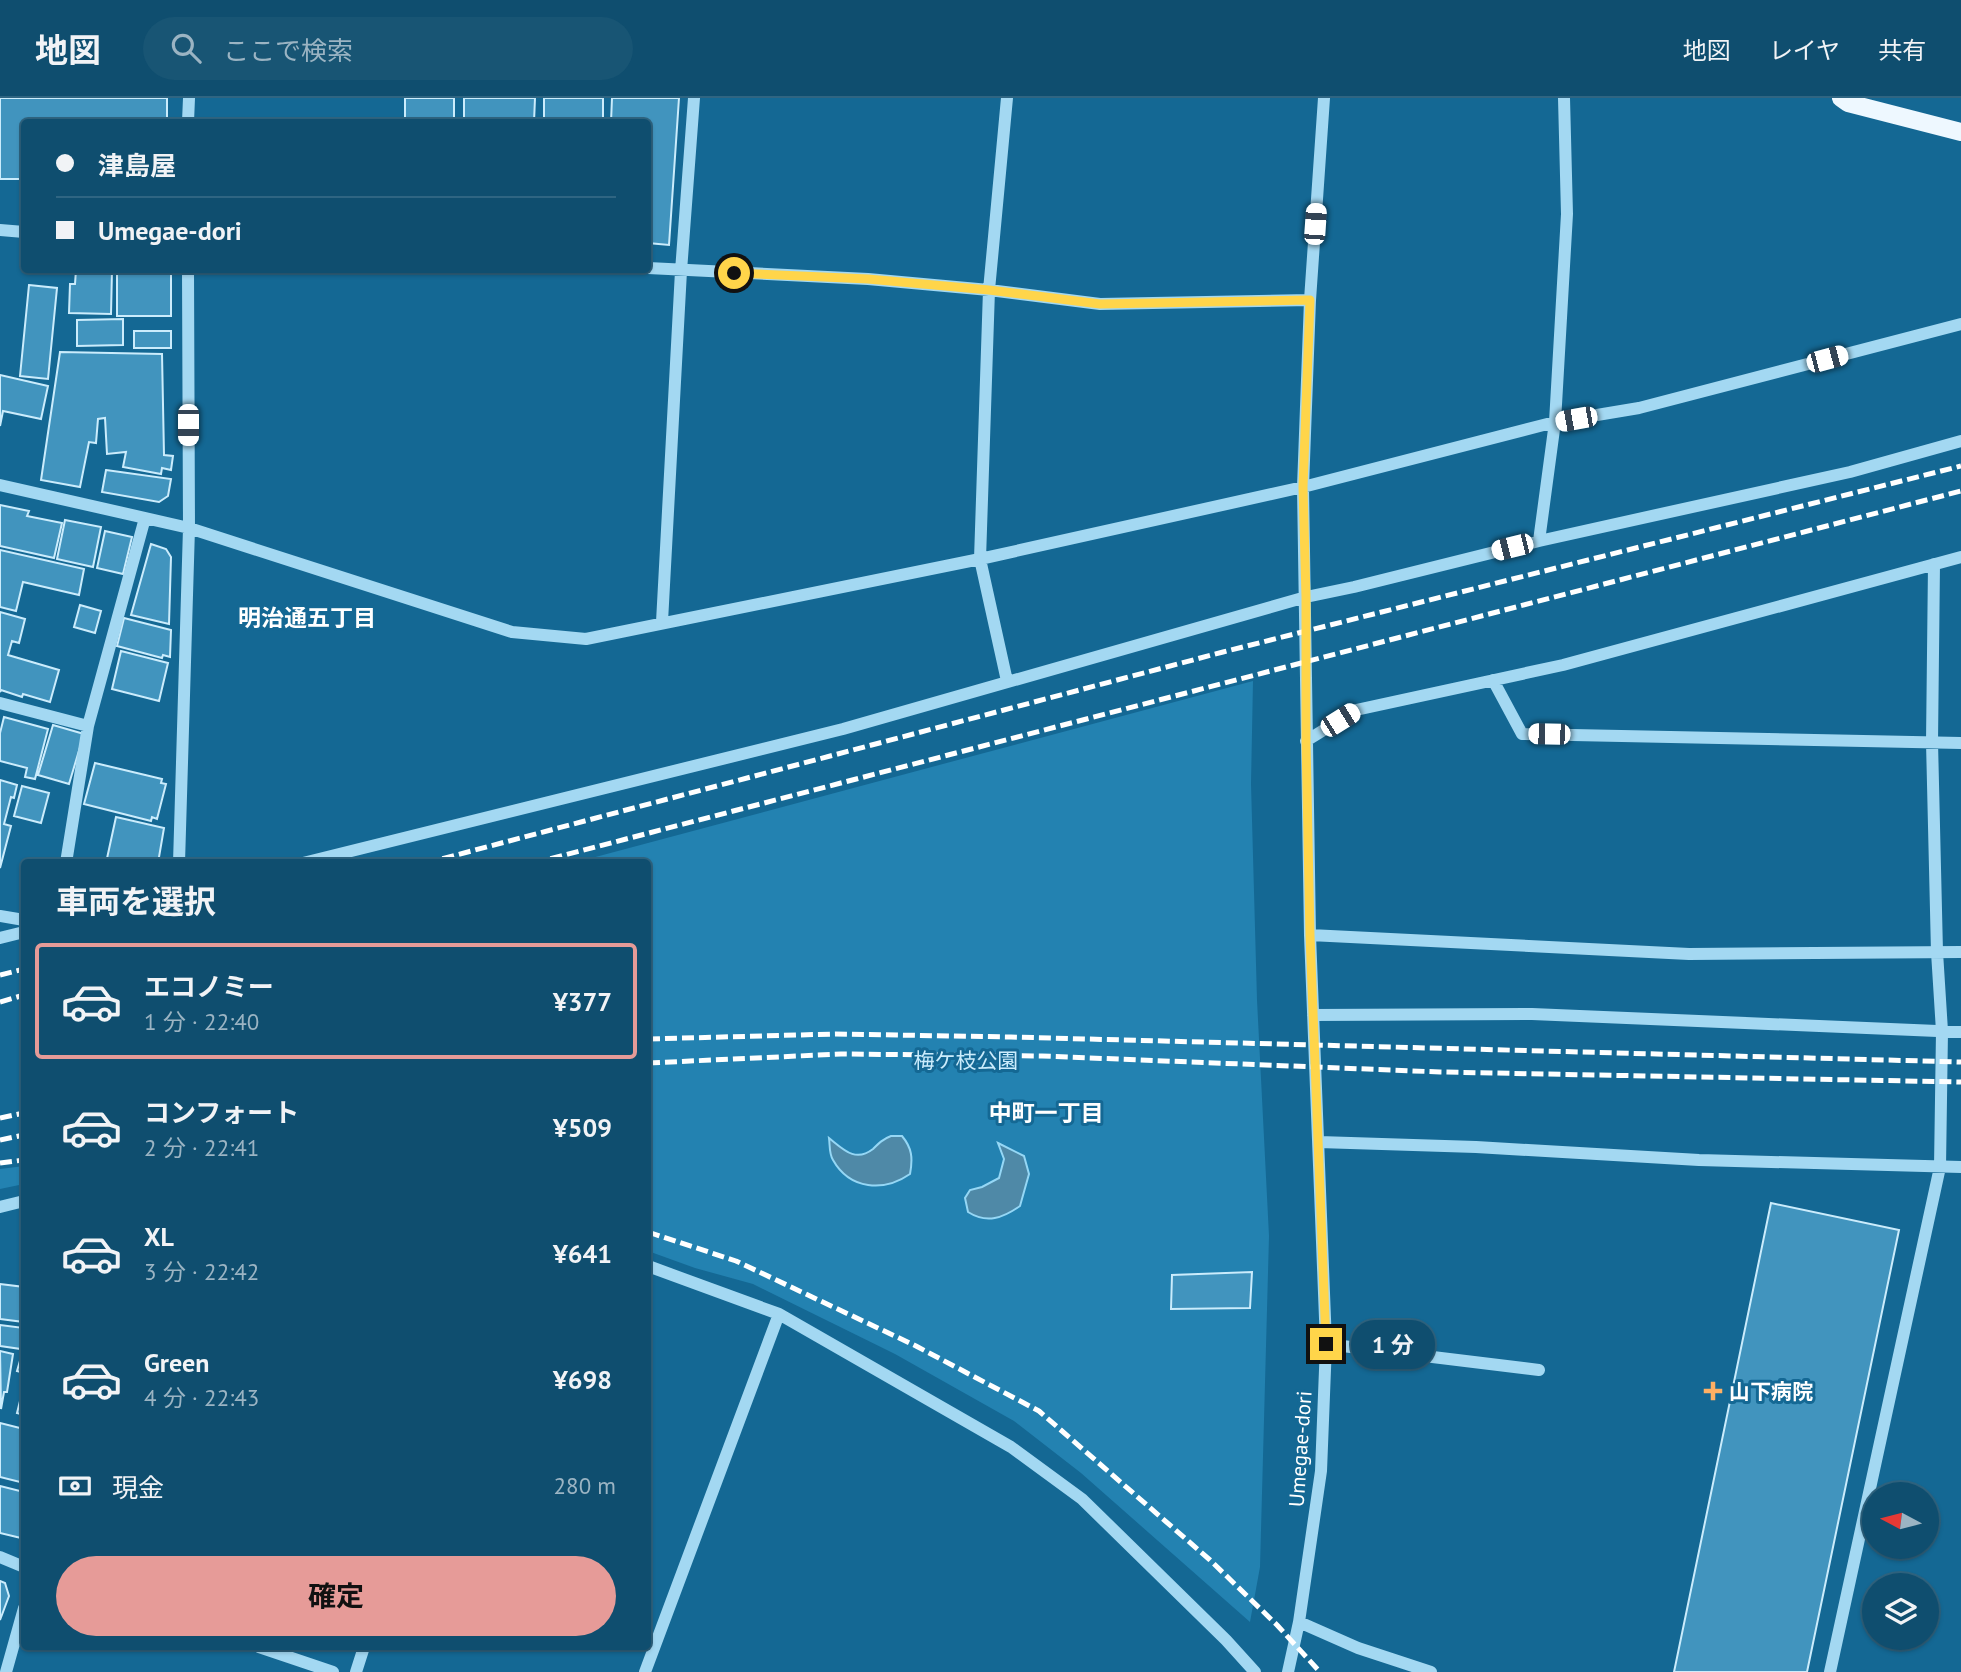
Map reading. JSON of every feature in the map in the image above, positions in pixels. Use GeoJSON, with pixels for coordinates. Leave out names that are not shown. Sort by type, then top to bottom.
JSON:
{"type":"FeatureCollection","features":[{"type":"Feature","properties":{"kind":"main road"},"geometry":{"type":"LineString","coordinates":[[1841,98],[1848,103],[1961,132]]}},
{"type":"Feature","properties":{"kind":"street"},"geometry":{"type":"LineString","coordinates":[[188,119],[189,98]]}},
{"type":"Feature","properties":{"kind":"street"},"geometry":{"type":"LineString","coordinates":[[662,622],[681,271],[694,98]]}},
{"type":"Feature","properties":{"kind":"street"},"geometry":{"type":"LineString","coordinates":[[1007,98],[989,290],[980,559],[1007,681]]}},
{"type":"Feature","properties":{"kind":"street","name":"Umegae-dori"},"geometry":{"type":"LineString","coordinates":[[1288,1672],[1299,1622],[1321,1471],[1326,1344],[1310,935],[1303,487],[1310,300],[1324,98]]}},
{"type":"Feature","properties":{"kind":"street"},"geometry":{"type":"LineString","coordinates":[[1539,541],[1555,422],[1567,214],[1564,98]]}},
{"type":"Feature","properties":{"kind":"street"},"geometry":{"type":"LineString","coordinates":[[0,230],[21,232]]}},
{"type":"Feature","properties":{"kind":"street"},"geometry":{"type":"LineString","coordinates":[[651,268],[868,279],[1100,304],[1310,300]]}},
{"type":"Feature","properties":{"kind":"street"},"geometry":{"type":"LineString","coordinates":[[179,859],[189,528],[188,273]]}},
{"type":"Feature","properties":{"kind":"street"},"geometry":{"type":"LineString","coordinates":[[0,485],[189,528],[512,632],[586,639],[980,559],[1303,487],[1555,422],[1639,408],[1961,324]]}},
{"type":"Feature","properties":{"kind":"street"},"geometry":{"type":"LineString","coordinates":[[319,859],[843,729],[1306,597],[1539,541],[1850,472],[1961,440]]}},
{"type":"Feature","properties":{"kind":"street"},"geometry":{"type":"LineString","coordinates":[[67,859],[88,726],[145,518]]}},
{"type":"Feature","properties":{"kind":"street"},"geometry":{"type":"LineString","coordinates":[[1306,741],[1356,710],[1563,665],[1961,557]]}},
{"type":"Feature","properties":{"kind":"street"},"geometry":{"type":"LineString","coordinates":[[1830,1672],[1940,1167],[1942,1031],[1937,952],[1932,743],[1934,564]]}},
{"type":"Feature","properties":{"kind":"street"},"geometry":{"type":"LineString","coordinates":[[1493,680],[1522,734],[1961,743]]}},
{"type":"Feature","properties":{"kind":"street"},"geometry":{"type":"LineString","coordinates":[[0,703],[88,726]]}},
{"type":"Feature","properties":{"kind":"street"},"geometry":{"type":"LineString","coordinates":[[0,916],[21,920]]}},
{"type":"Feature","properties":{"kind":"street"},"geometry":{"type":"LineString","coordinates":[[0,938],[21,933]]}},
{"type":"Feature","properties":{"kind":"street"},"geometry":{"type":"LineString","coordinates":[[1310,935],[1689,954],[1961,952]]}},
{"type":"Feature","properties":{"kind":"street"},"geometry":{"type":"LineString","coordinates":[[1313,1015],[1532,1014],[1961,1032]]}},
{"type":"Feature","properties":{"kind":"street"},"geometry":{"type":"LineString","coordinates":[[1319,1142],[1476,1147],[1699,1160],[1961,1167]]}},
{"type":"Feature","properties":{"kind":"street"},"geometry":{"type":"LineString","coordinates":[[0,1207],[21,1202]]}},
{"type":"Feature","properties":{"kind":"street"},"geometry":{"type":"LineString","coordinates":[[651,1267],[779,1314],[1011,1447],[1082,1499],[1226,1640],[1255,1672]]}},
{"type":"Feature","properties":{"kind":"street"},"geometry":{"type":"LineString","coordinates":[[645,1672],[779,1314]]}},
{"type":"Feature","properties":{"kind":"street"},"geometry":{"type":"LineString","coordinates":[[1326,1344],[1539,1370]]}},
{"type":"Feature","properties":{"kind":"street"},"geometry":{"type":"LineString","coordinates":[[0,1557],[21,1566]]}},
{"type":"Feature","properties":{"kind":"street"},"geometry":{"type":"LineString","coordinates":[[6,1672],[21,1619]]}},
{"type":"Feature","properties":{"kind":"street"},"geometry":{"type":"LineString","coordinates":[[1299,1622],[1358,1648],[1431,1672]]}},
{"type":"Feature","properties":{"kind":"street"},"geometry":{"type":"LineString","coordinates":[[268,1650],[333,1672]]}},
{"type":"Feature","properties":{"kind":"street"},"geometry":{"type":"LineString","coordinates":[[356,1672],[363,1650]]}},
{"type":"Feature","properties":{"kind":"green space","name":"梅ケ枝公園"},"geometry":{"type":"Polygon","coordinates":[[[1253,681],[1251,784],[1257,1000],[1269,1236],[1260,1567],[1250,1622],[1081,1473],[1014,1421],[895,1354],[753,1284],[651,1252],[651,859],[588,859],[1253,681]]]}},
{"type":"Feature","properties":{"kind":"green space"},"geometry":{"type":"Polygon","coordinates":[[[21,1166],[21,1185],[0,1189],[0,1169],[21,1166]]]}},
{"type":"Feature","properties":{"kind":"shaded area"},"geometry":{"type":"Polygon","coordinates":[[[891,1136],[902,1136],[905,1140],[910,1149],[911,1163],[910,1174],[889,1184],[868,1185],[858,1182],[840,1170],[831,1155],[829,1138],[849,1153],[860,1155],[891,1136]]]}},
{"type":"Feature","properties":{"kind":"shaded area"},"geometry":{"type":"Polygon","coordinates":[[[998,1143],[1024,1156],[1029,1174],[1020,1206],[995,1218],[982,1218],[968,1212],[965,1198],[970,1190],[999,1178],[1004,1159],[998,1143]]]}},
{"type":"Feature","properties":{"kind":"building"},"geometry":{"type":"Polygon","coordinates":[[[0,98],[167,98],[167,119],[21,119],[21,179],[0,179],[0,98]]]}},
{"type":"Feature","properties":{"kind":"building"},"geometry":{"type":"Polygon","coordinates":[[[405,98],[454,98],[454,119],[405,119],[405,98]]]}},
{"type":"Feature","properties":{"kind":"building"},"geometry":{"type":"Polygon","coordinates":[[[464,98],[535,98],[534,119],[464,119],[464,98]]]}},
{"type":"Feature","properties":{"kind":"building"},"geometry":{"type":"Polygon","coordinates":[[[544,98],[603,98],[603,119],[544,119],[544,98]]]}},
{"type":"Feature","properties":{"kind":"building"},"geometry":{"type":"Polygon","coordinates":[[[612,98],[679,98],[669,245],[651,243],[651,119],[611,119],[612,98]]]}},
{"type":"Feature","properties":{"kind":"building"},"geometry":{"type":"Polygon","coordinates":[[[76,273],[112,273],[111,314],[69,313],[70,284],[75,284],[76,273]]]}},
{"type":"Feature","properties":{"kind":"building"},"geometry":{"type":"Polygon","coordinates":[[[117,273],[171,273],[171,316],[117,316],[117,273]]]}},
{"type":"Feature","properties":{"kind":"building"},"geometry":{"type":"Polygon","coordinates":[[[29,285],[57,288],[48,379],[20,376],[29,285]]]}},
{"type":"Feature","properties":{"kind":"building"},"geometry":{"type":"Polygon","coordinates":[[[123,319],[123,345],[77,346],[77,320],[123,319]]]}},
{"type":"Feature","properties":{"kind":"building"},"geometry":{"type":"Polygon","coordinates":[[[134,331],[171,331],[171,348],[134,348],[134,331]]]}},
{"type":"Feature","properties":{"kind":"building"},"geometry":{"type":"Polygon","coordinates":[[[60,352],[162,354],[164,455],[173,456],[171,470],[162,468],[161,474],[123,467],[126,452],[107,454],[105,418],[98,419],[96,443],[89,442],[80,487],[41,480],[60,352]]]}},
{"type":"Feature","properties":{"kind":"building"},"geometry":{"type":"Polygon","coordinates":[[[0,375],[48,386],[41,419],[3,411],[0,426],[0,375]]]}},
{"type":"Feature","properties":{"kind":"building"},"geometry":{"type":"Polygon","coordinates":[[[106,470],[171,479],[168,496],[159,502],[102,492],[106,470]]]}},
{"type":"Feature","properties":{"kind":"building"},"geometry":{"type":"Polygon","coordinates":[[[0,505],[29,511],[27,516],[62,523],[54,558],[0,546],[0,505]]]}},
{"type":"Feature","properties":{"kind":"building"},"geometry":{"type":"Polygon","coordinates":[[[65,520],[101,527],[93,567],[57,559],[65,520]]]}},
{"type":"Feature","properties":{"kind":"building"},"geometry":{"type":"Polygon","coordinates":[[[105,531],[132,537],[123,574],[97,568],[105,531]]]}},
{"type":"Feature","properties":{"kind":"building"},"geometry":{"type":"Polygon","coordinates":[[[151,544],[166,549],[171,557],[169,624],[131,615],[151,544]]]}},
{"type":"Feature","properties":{"kind":"building"},"geometry":{"type":"Polygon","coordinates":[[[0,550],[84,569],[79,595],[23,582],[16,611],[0,607],[0,550]]]}},
{"type":"Feature","properties":{"kind":"building"},"geometry":{"type":"Polygon","coordinates":[[[80,605],[101,611],[95,633],[74,627],[80,605]]]}},
{"type":"Feature","properties":{"kind":"building"},"geometry":{"type":"Polygon","coordinates":[[[0,612],[25,619],[19,643],[12,641],[8,655],[59,670],[50,702],[23,694],[22,697],[1,690],[0,692],[0,612]]]}},
{"type":"Feature","properties":{"kind":"building"},"geometry":{"type":"Polygon","coordinates":[[[124,618],[171,630],[170,657],[163,655],[162,658],[117,646],[124,618]]]}},
{"type":"Feature","properties":{"kind":"building"},"geometry":{"type":"Polygon","coordinates":[[[121,651],[168,663],[159,701],[112,689],[121,651]]]}},
{"type":"Feature","properties":{"kind":"building"},"geometry":{"type":"Polygon","coordinates":[[[4,717],[48,729],[35,779],[25,777],[27,768],[0,761],[0,733],[4,717]]]}},
{"type":"Feature","properties":{"kind":"building"},"geometry":{"type":"Polygon","coordinates":[[[53,725],[84,734],[69,784],[38,775],[53,725]]]}},
{"type":"Feature","properties":{"kind":"building"},"geometry":{"type":"Polygon","coordinates":[[[95,763],[162,779],[161,783],[166,784],[157,819],[152,817],[151,821],[84,804],[95,763]]]}},
{"type":"Feature","properties":{"kind":"building"},"geometry":{"type":"Polygon","coordinates":[[[0,780],[17,785],[4,824],[11,826],[0,868],[0,780]]]}},
{"type":"Feature","properties":{"kind":"building"},"geometry":{"type":"Polygon","coordinates":[[[22,786],[49,793],[41,823],[14,816],[22,786]]]}},
{"type":"Feature","properties":{"kind":"building"},"geometry":{"type":"Polygon","coordinates":[[[116,817],[164,828],[159,859],[107,859],[116,817]]]}},
{"type":"Feature","properties":{"kind":"building","name":"山下病院"},"geometry":{"type":"Polygon","coordinates":[[[1771,1203],[1899,1230],[1807,1672],[1674,1672],[1771,1203]]]}},
{"type":"Feature","properties":{"kind":"building"},"geometry":{"type":"Polygon","coordinates":[[[1252,1272],[1250,1308],[1171,1309],[1172,1275],[1252,1272]]]}},
{"type":"Feature","properties":{"kind":"building"},"geometry":{"type":"Polygon","coordinates":[[[0,1284],[21,1287],[21,1322],[0,1319],[0,1284]]]}},
{"type":"Feature","properties":{"kind":"building"},"geometry":{"type":"Polygon","coordinates":[[[0,1325],[21,1328],[21,1349],[0,1346],[0,1325]]]}},
{"type":"Feature","properties":{"kind":"building"},"geometry":{"type":"Polygon","coordinates":[[[0,1351],[13,1354],[7,1392],[4,1392],[1,1409],[0,1351]]]}},
{"type":"Feature","properties":{"kind":"building"},"geometry":{"type":"Polygon","coordinates":[[[21,1397],[21,1414],[17,1413],[21,1397]]]}},
{"type":"Feature","properties":{"kind":"building"},"geometry":{"type":"Polygon","coordinates":[[[0,1423],[21,1428],[21,1482],[0,1477],[0,1423]]]}},
{"type":"Feature","properties":{"kind":"building"},"geometry":{"type":"Polygon","coordinates":[[[0,1486],[21,1491],[21,1538],[0,1533],[0,1486]]]}},
{"type":"Feature","properties":{"kind":"building"},"geometry":{"type":"Polygon","coordinates":[[[0,1581],[5,1583],[9,1596],[0,1620],[0,1581]]]}},
{"type":"Feature","properties":{"kind":"railway"},"geometry":{"type":"LineString","coordinates":[[441,859],[1223,652],[1961,466]]}},
{"type":"Feature","properties":{"kind":"railway"},"geometry":{"type":"LineString","coordinates":[[549,859],[1961,491]]}},
{"type":"Feature","properties":{"kind":"railway"},"geometry":{"type":"LineString","coordinates":[[0,975],[21,970]]}},
{"type":"Feature","properties":{"kind":"railway"},"geometry":{"type":"LineString","coordinates":[[0,1002],[21,996]]}},
{"type":"Feature","properties":{"kind":"railway"},"geometry":{"type":"LineString","coordinates":[[651,1039],[835,1034],[1011,1037],[1961,1062]]}},
{"type":"Feature","properties":{"kind":"railway"},"geometry":{"type":"LineString","coordinates":[[651,1063],[841,1054],[1042,1056],[1440,1072],[1961,1082]]}},
{"type":"Feature","properties":{"kind":"railway"},"geometry":{"type":"LineString","coordinates":[[0,1118],[21,1114]]}},
{"type":"Feature","properties":{"kind":"railway"},"geometry":{"type":"LineString","coordinates":[[0,1140],[21,1136]]}},
{"type":"Feature","properties":{"kind":"railway"},"geometry":{"type":"LineString","coordinates":[[0,1163],[21,1160]]}},
{"type":"Feature","properties":{"kind":"railway"},"geometry":{"type":"LineString","coordinates":[[651,1233],[736,1261],[916,1346],[1039,1411],[1210,1560],[1277,1625],[1320,1672]]}},
{"type":"Feature","properties":{"kind":"place","name":"山下病院"},"geometry":{"type":"Point","coordinates":[1713,1391]}},
{"type":"Feature","properties":{"kind":"district","name":"明治通五丁目"},"geometry":{"type":"Point","coordinates":[307,617]}},
{"type":"Feature","properties":{"kind":"district","name":"中町一丁目"},"geometry":{"type":"Point","coordinates":[1046,1112]}},
{"type":"Feature","properties":{"kind":"route"},"geometry":{"type":"LineString","coordinates":[[734,273],[868,279],[1100,304],[1310,300],[1303,487],[1306,741],[1310,935],[1326,1344]]}}]}
